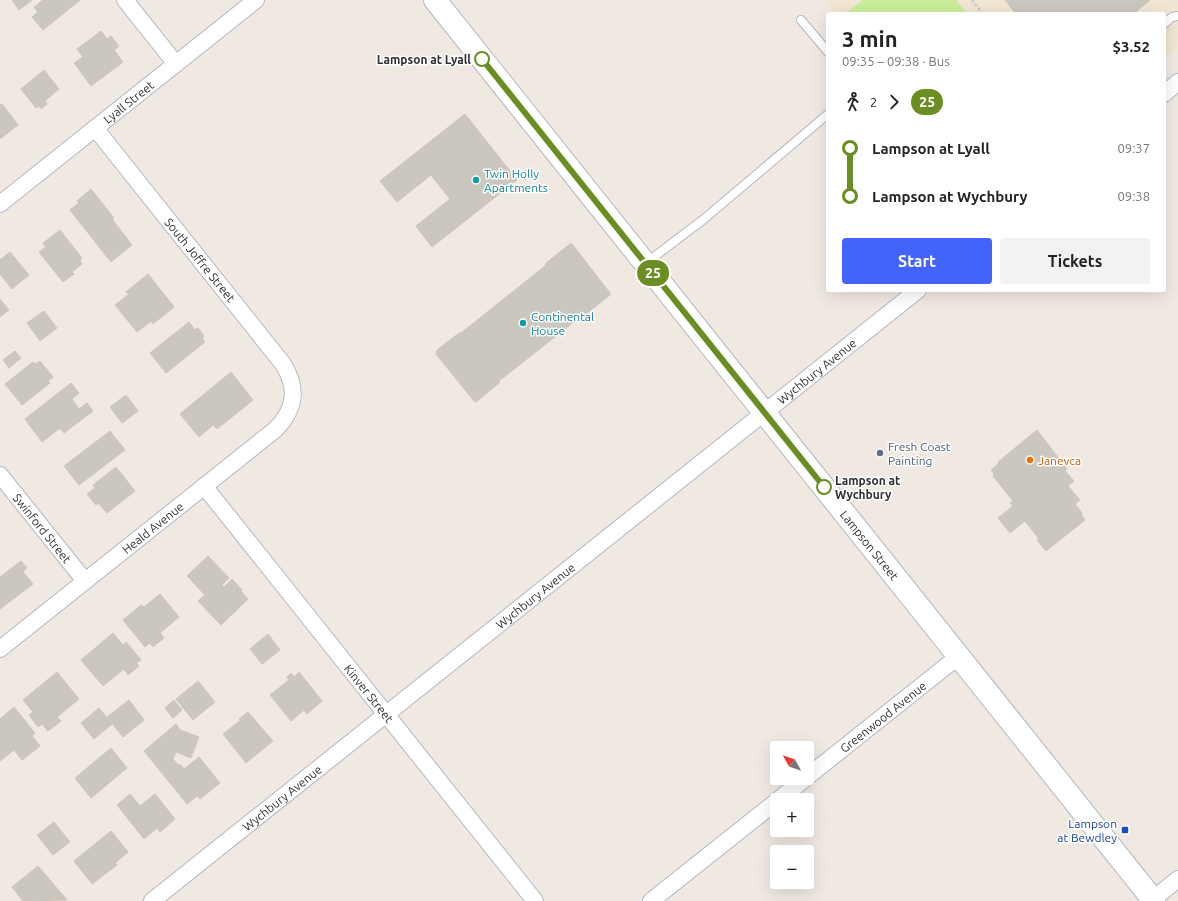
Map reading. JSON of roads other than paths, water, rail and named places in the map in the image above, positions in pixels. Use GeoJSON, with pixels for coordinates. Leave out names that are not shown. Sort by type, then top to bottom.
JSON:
{"type":"FeatureCollection","features":[{"type":"Feature","properties":{"kind":"street"},"geometry":{"type":"LineString","coordinates":[[125,0],[176,64]]}},
{"type":"Feature","properties":{"kind":"street","name":"Lyall Street"},"geometry":{"type":"LineString","coordinates":[[0,204],[256,0]]}},
{"type":"Feature","properties":{"kind":"street","name":"Lampson Street"},"geometry":{"type":"LineString","coordinates":[[435,0],[1153,900]]}},
{"type":"Feature","properties":{"kind":"street"},"geometry":{"type":"LineString","coordinates":[[1166,92],[1178,82]]}},
{"type":"Feature","properties":{"kind":"street","name":"South Joffre Street"},"geometry":{"type":"LineString","coordinates":[[95,128],[283,364],[289,374],[293,386],[293,398]]}},
{"type":"Feature","properties":{"kind":"street","name":"Wychbury Avenue"},"geometry":{"type":"LineString","coordinates":[[152,901],[915,292]]}},
{"type":"Feature","properties":{"kind":"street","name":"Heald Avenue"},"geometry":{"type":"LineString","coordinates":[[0,649],[276,429],[284,420],[290,409],[293,398]]}},
{"type":"Feature","properties":{"kind":"street","name":"Swinford Street"},"geometry":{"type":"LineString","coordinates":[[0,475],[85,581]]}},
{"type":"Feature","properties":{"kind":"street","name":"Kinver Street"},"geometry":{"type":"LineString","coordinates":[[204,486],[535,901]]}},
{"type":"Feature","properties":{"kind":"street","name":"Greenwood Avenue"},"geometry":{"type":"LineString","coordinates":[[814,771],[959,656]]}},
{"type":"Feature","properties":{"kind":"street","name":"Greenwood Avenue"},"geometry":{"type":"LineString","coordinates":[[787,793],[796,785]]}},
{"type":"Feature","properties":{"kind":"street","name":"Greenwood Avenue"},"geometry":{"type":"LineString","coordinates":[[651,901],[770,806]]}},
{"type":"Feature","properties":{"kind":"street"},"geometry":{"type":"LineString","coordinates":[[1153,900],[1178,879]]}},
{"type":"Feature","properties":{"kind":"lane"},"geometry":{"type":"LineString","coordinates":[[1166,22],[1172,17],[1178,16]]}},
{"type":"Feature","properties":{"kind":"lane"},"geometry":{"type":"LineString","coordinates":[[801,20],[826,50]]}},
{"type":"Feature","properties":{"kind":"lane"},"geometry":{"type":"LineString","coordinates":[[646,264],[704,219],[826,116]]}},
{"type":"Feature","properties":{"kind":"place","name":"Lampson at Lyall"},"geometry":{"type":"Point","coordinates":[482,59]}},
{"type":"Feature","properties":{"kind":"place","name":"Twin Holly Apartments"},"geometry":{"type":"Point","coordinates":[476,180]}},
{"type":"Feature","properties":{"kind":"place","name":"Continental House"},"geometry":{"type":"Point","coordinates":[523,323]}},
{"type":"Feature","properties":{"kind":"place","name":"Fresh Coast Painting"},"geometry":{"type":"Point","coordinates":[880,453]}},
{"type":"Feature","properties":{"kind":"place","name":"Janevca"},"geometry":{"type":"Point","coordinates":[1030,460]}},
{"type":"Feature","properties":{"kind":"place","name":"Lampson at Wychbury"},"geometry":{"type":"Point","coordinates":[824,487]}},
{"type":"Feature","properties":{"kind":"place","name":"Lampson at Bewdley"},"geometry":{"type":"Point","coordinates":[1125,830]}}]}
